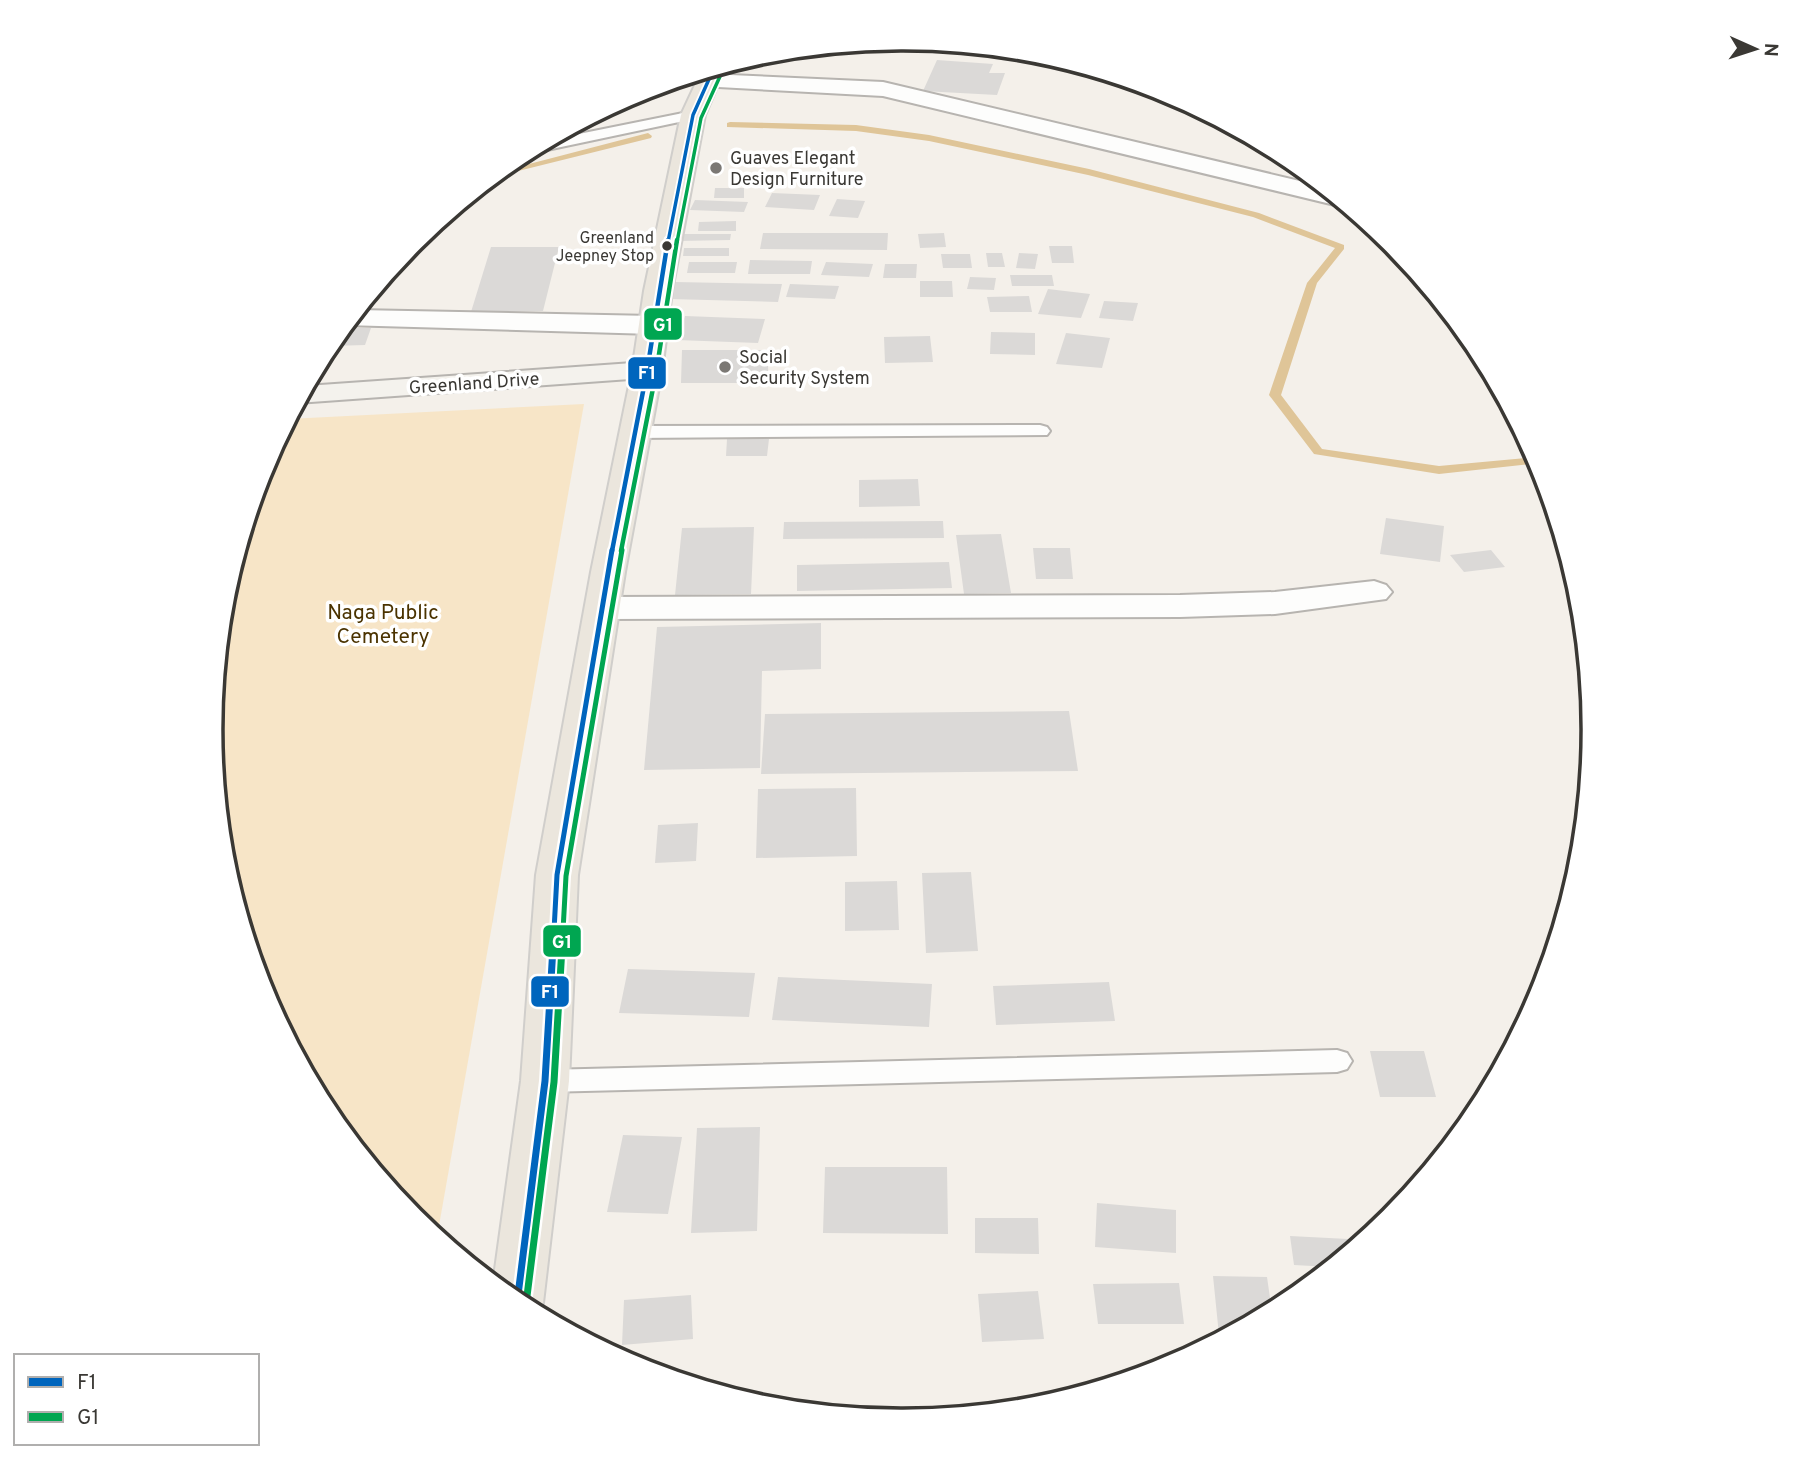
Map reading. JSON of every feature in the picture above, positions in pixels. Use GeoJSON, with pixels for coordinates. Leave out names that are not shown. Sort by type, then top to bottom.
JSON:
{"type":"FeatureCollection","features":[{"type":"Feature","properties":{"kind":"main road"},"geometry":{"type":"LineString","coordinates":[[519,1289],[545,1081],[557,875],[634,432],[693,115],[709,79]]}},
{"type":"Feature","properties":{"kind":"street"},"geometry":{"type":"LineString","coordinates":[[720,76],[883,89],[1135,152],[1318,193]]}},
{"type":"Feature","properties":{"kind":"street"},"geometry":{"type":"LineString","coordinates":[[362,318],[653,326]]}},
{"type":"Feature","properties":{"kind":"street","name":"Greenland Drive"},"geometry":{"type":"LineString","coordinates":[[312,393],[647,371]]}},
{"type":"Feature","properties":{"kind":"street"},"geometry":{"type":"LineString","coordinates":[[603,608],[1180,606],[1275,603],[1374,592]]}},
{"type":"Feature","properties":{"kind":"lane"},"geometry":{"type":"LineString","coordinates":[[564,142],[693,115]]}},
{"type":"Feature","properties":{"kind":"lane"},"geometry":{"type":"LineString","coordinates":[[634,432],[1040,431]]}},
{"type":"Feature","properties":{"kind":"lane"},"geometry":{"type":"LineString","coordinates":[[545,1081],[1337,1061]]}},
{"type":"Feature","properties":{"kind":"green space","name":"Naga Public Cemetery"},"geometry":{"type":"Polygon","coordinates":[[[584,404],[439,1225],[392,1177],[364,1143],[314,1069],[293,1030],[259,948],[236,862],[229,818],[223,730],[229,641],[236,597],[259,511],[299,418],[584,404]]]}},
{"type":"Feature","properties":{"kind":"building"},"geometry":{"type":"Polygon","coordinates":[[[937,60],[993,64],[989,73],[1005,73],[997,95],[923,91],[937,60]]]}},
{"type":"Feature","properties":{"kind":"building"},"geometry":{"type":"Polygon","coordinates":[[[715,188],[744,188],[744,198],[714,198],[715,188]]]}},
{"type":"Feature","properties":{"kind":"building"},"geometry":{"type":"Polygon","coordinates":[[[772,193],[820,195],[814,210],[765,207],[772,193]]]}},
{"type":"Feature","properties":{"kind":"building"},"geometry":{"type":"Polygon","coordinates":[[[837,199],[865,201],[858,218],[829,216],[837,199]]]}},
{"type":"Feature","properties":{"kind":"building"},"geometry":{"type":"Polygon","coordinates":[[[695,200],[748,202],[744,212],[690,210],[695,200]]]}},
{"type":"Feature","properties":{"kind":"building"},"geometry":{"type":"Polygon","coordinates":[[[736,221],[736,231],[698,231],[699,222],[736,221]]]}},
{"type":"Feature","properties":{"kind":"building"},"geometry":{"type":"Polygon","coordinates":[[[763,233],[888,233],[887,250],[760,249],[763,233]]]}},
{"type":"Feature","properties":{"kind":"building"},"geometry":{"type":"Polygon","coordinates":[[[944,233],[946,247],[920,248],[918,234],[944,233]]]}},
{"type":"Feature","properties":{"kind":"building"},"geometry":{"type":"Polygon","coordinates":[[[679,234],[731,234],[730,240],[678,241],[679,234]]]}},
{"type":"Feature","properties":{"kind":"building"},"geometry":{"type":"Polygon","coordinates":[[[1049,246],[1072,246],[1074,263],[1052,263],[1049,246]]]}},
{"type":"Feature","properties":{"kind":"building"},"geometry":{"type":"Polygon","coordinates":[[[491,247],[559,247],[543,311],[471,312],[491,247]]]}},
{"type":"Feature","properties":{"kind":"building"},"geometry":{"type":"Polygon","coordinates":[[[684,248],[729,248],[729,256],[683,256],[684,248]]]}},
{"type":"Feature","properties":{"kind":"building"},"geometry":{"type":"Polygon","coordinates":[[[986,253],[1002,253],[1005,267],[988,267],[986,253]]]}},
{"type":"Feature","properties":{"kind":"building"},"geometry":{"type":"Polygon","coordinates":[[[1019,253],[1038,254],[1035,269],[1016,268],[1019,253]]]}},
{"type":"Feature","properties":{"kind":"building"},"geometry":{"type":"Polygon","coordinates":[[[941,254],[970,254],[972,268],[943,268],[941,254]]]}},
{"type":"Feature","properties":{"kind":"building"},"geometry":{"type":"Polygon","coordinates":[[[750,260],[812,261],[810,274],[748,274],[750,260]]]}},
{"type":"Feature","properties":{"kind":"building"},"geometry":{"type":"Polygon","coordinates":[[[689,262],[737,262],[735,273],[687,273],[689,262]]]}},
{"type":"Feature","properties":{"kind":"building"},"geometry":{"type":"Polygon","coordinates":[[[826,262],[873,264],[869,277],[821,275],[826,262]]]}},
{"type":"Feature","properties":{"kind":"building"},"geometry":{"type":"Polygon","coordinates":[[[885,264],[917,264],[916,278],[883,278],[885,264]]]}},
{"type":"Feature","properties":{"kind":"building"},"geometry":{"type":"Polygon","coordinates":[[[1010,275],[1052,275],[1054,286],[1012,286],[1010,275]]]}},
{"type":"Feature","properties":{"kind":"building"},"geometry":{"type":"Polygon","coordinates":[[[970,277],[996,278],[994,290],[967,289],[970,277]]]}},
{"type":"Feature","properties":{"kind":"building"},"geometry":{"type":"Polygon","coordinates":[[[920,281],[952,281],[953,297],[920,297],[920,281]]]}},
{"type":"Feature","properties":{"kind":"building"},"geometry":{"type":"Polygon","coordinates":[[[675,282],[782,284],[778,302],[669,299],[675,282]]]}},
{"type":"Feature","properties":{"kind":"building"},"geometry":{"type":"Polygon","coordinates":[[[790,284],[839,286],[835,299],[786,297],[790,284]]]}},
{"type":"Feature","properties":{"kind":"building"},"geometry":{"type":"Polygon","coordinates":[[[1048,289],[1090,294],[1081,318],[1038,314],[1048,289]]]}},
{"type":"Feature","properties":{"kind":"building"},"geometry":{"type":"Polygon","coordinates":[[[1029,296],[1032,312],[990,312],[987,297],[1029,296]]]}},
{"type":"Feature","properties":{"kind":"building"},"geometry":{"type":"Polygon","coordinates":[[[1104,301],[1138,303],[1133,321],[1099,318],[1104,301]]]}},
{"type":"Feature","properties":{"kind":"building"},"geometry":{"type":"Polygon","coordinates":[[[685,316],[765,319],[758,343],[677,340],[685,316]]]}},
{"type":"Feature","properties":{"kind":"building"},"geometry":{"type":"Polygon","coordinates":[[[355,328],[371,328],[365,345],[343,346],[355,328]]]}},
{"type":"Feature","properties":{"kind":"building"},"geometry":{"type":"Polygon","coordinates":[[[991,332],[1035,333],[1035,355],[990,354],[991,332]]]}},
{"type":"Feature","properties":{"kind":"building"},"geometry":{"type":"Polygon","coordinates":[[[1066,333],[1110,338],[1102,368],[1056,364],[1066,333]]]}},
{"type":"Feature","properties":{"kind":"building"},"geometry":{"type":"Polygon","coordinates":[[[930,336],[933,362],[885,363],[884,337],[930,336]]]}},
{"type":"Feature","properties":{"kind":"building","name":"Social Security System"},"geometry":{"type":"Polygon","coordinates":[[[682,350],[767,350],[769,383],[681,383],[682,350]]]}},
{"type":"Feature","properties":{"kind":"building"},"geometry":{"type":"Polygon","coordinates":[[[727,439],[769,439],[767,456],[726,456],[727,439]]]}},
{"type":"Feature","properties":{"kind":"building"},"geometry":{"type":"Polygon","coordinates":[[[918,479],[920,506],[859,507],[859,480],[918,479]]]}},
{"type":"Feature","properties":{"kind":"building"},"geometry":{"type":"Polygon","coordinates":[[[1386,518],[1444,526],[1440,562],[1380,554],[1386,518]]]}},
{"type":"Feature","properties":{"kind":"building"},"geometry":{"type":"Polygon","coordinates":[[[943,521],[944,538],[783,539],[784,522],[943,521]]]}},
{"type":"Feature","properties":{"kind":"building"},"geometry":{"type":"Polygon","coordinates":[[[754,527],[751,594],[675,595],[682,528],[754,527]]]}},
{"type":"Feature","properties":{"kind":"building"},"geometry":{"type":"Polygon","coordinates":[[[1001,534],[1011,593],[964,594],[956,535],[1001,534]]]}},
{"type":"Feature","properties":{"kind":"building"},"geometry":{"type":"Polygon","coordinates":[[[1033,548],[1070,548],[1073,579],[1036,579],[1033,548]]]}},
{"type":"Feature","properties":{"kind":"building"},"geometry":{"type":"Polygon","coordinates":[[[1491,550],[1505,567],[1464,572],[1450,555],[1491,550]]]}},
{"type":"Feature","properties":{"kind":"building"},"geometry":{"type":"Polygon","coordinates":[[[949,562],[952,588],[797,591],[797,565],[949,562]]]}},
{"type":"Feature","properties":{"kind":"building"},"geometry":{"type":"Polygon","coordinates":[[[821,623],[821,669],[762,671],[760,768],[644,770],[657,627],[821,623]]]}},
{"type":"Feature","properties":{"kind":"building"},"geometry":{"type":"Polygon","coordinates":[[[1069,711],[1078,771],[761,774],[765,714],[1069,711]]]}},
{"type":"Feature","properties":{"kind":"building"},"geometry":{"type":"Polygon","coordinates":[[[856,788],[857,856],[756,858],[758,789],[856,788]]]}},
{"type":"Feature","properties":{"kind":"building"},"geometry":{"type":"Polygon","coordinates":[[[698,823],[696,861],[655,863],[658,825],[698,823]]]}},
{"type":"Feature","properties":{"kind":"building"},"geometry":{"type":"Polygon","coordinates":[[[971,872],[978,951],[926,953],[922,873],[971,872]]]}},
{"type":"Feature","properties":{"kind":"building"},"geometry":{"type":"Polygon","coordinates":[[[897,881],[899,930],[845,931],[845,882],[897,881]]]}},
{"type":"Feature","properties":{"kind":"building"},"geometry":{"type":"Polygon","coordinates":[[[628,969],[755,973],[749,1017],[619,1013],[628,969]]]}},
{"type":"Feature","properties":{"kind":"building"},"geometry":{"type":"Polygon","coordinates":[[[778,977],[932,984],[929,1027],[772,1020],[778,977]]]}},
{"type":"Feature","properties":{"kind":"building"},"geometry":{"type":"Polygon","coordinates":[[[1109,982],[1115,1021],[996,1025],[993,986],[1109,982]]]}},
{"type":"Feature","properties":{"kind":"building"},"geometry":{"type":"Polygon","coordinates":[[[1370,1051],[1424,1051],[1436,1097],[1380,1097],[1370,1051]]]}},
{"type":"Feature","properties":{"kind":"building"},"geometry":{"type":"Polygon","coordinates":[[[760,1127],[757,1231],[691,1233],[697,1128],[760,1127]]]}},
{"type":"Feature","properties":{"kind":"building"},"geometry":{"type":"Polygon","coordinates":[[[623,1135],[682,1137],[668,1214],[607,1212],[623,1135]]]}},
{"type":"Feature","properties":{"kind":"building"},"geometry":{"type":"Polygon","coordinates":[[[825,1167],[947,1167],[948,1234],[823,1233],[825,1167]]]}},
{"type":"Feature","properties":{"kind":"building"},"geometry":{"type":"Polygon","coordinates":[[[1097,1203],[1176,1210],[1176,1253],[1095,1247],[1097,1203]]]}},
{"type":"Feature","properties":{"kind":"building"},"geometry":{"type":"Polygon","coordinates":[[[975,1218],[1038,1218],[1039,1254],[975,1253],[975,1218]]]}},
{"type":"Feature","properties":{"kind":"building"},"geometry":{"type":"Polygon","coordinates":[[[1290,1236],[1348,1239],[1317,1266],[1294,1265],[1290,1236]]]}},
{"type":"Feature","properties":{"kind":"building"},"geometry":{"type":"Polygon","coordinates":[[[1213,1276],[1267,1277],[1270,1299],[1218,1329],[1213,1276]]]}},
{"type":"Feature","properties":{"kind":"building"},"geometry":{"type":"Polygon","coordinates":[[[1179,1283],[1184,1324],[1098,1324],[1093,1284],[1179,1283]]]}},
{"type":"Feature","properties":{"kind":"building"},"geometry":{"type":"Polygon","coordinates":[[[1038,1291],[1044,1339],[982,1342],[978,1294],[1038,1291]]]}},
{"type":"Feature","properties":{"kind":"building"},"geometry":{"type":"Polygon","coordinates":[[[691,1295],[693,1339],[622,1345],[624,1300],[691,1295]]]}},
{"type":"Feature","properties":{"kind":"waterway"},"geometry":{"type":"LineString","coordinates":[[730,125],[856,128],[929,138],[1089,172],[1256,215],[1341,247],[1312,283],[1275,395],[1318,452],[1439,470],[1525,461]]}},
{"type":"Feature","properties":{"kind":"waterway"},"geometry":{"type":"LineString","coordinates":[[520,169],[648,136]]}},
{"type":"Feature","properties":{"kind":"transit line","name":"G1"},"geometry":{"type":"LineString","coordinates":[[527,1295],[554,1082],[566,876],[617,574],[656,373],[667,292],[701,118],[720,76]]}},
{"type":"Feature","properties":{"kind":"transit line","name":"F1"},"geometry":{"type":"LineString","coordinates":[[519,1289],[545,1081],[557,875],[608,572],[647,371],[658,291],[693,115],[709,79]]}},
{"type":"Feature","properties":{"kind":"place","name":"Guaves Elegant Design Furniture"},"geometry":{"type":"Point","coordinates":[716,168]}},
{"type":"Feature","properties":{"kind":"place","name":"Greenland Jeepney Stop"},"geometry":{"type":"Point","coordinates":[667,246]}},
{"type":"Feature","properties":{"kind":"place","name":"Social Security System"},"geometry":{"type":"Point","coordinates":[725,367]}}]}
